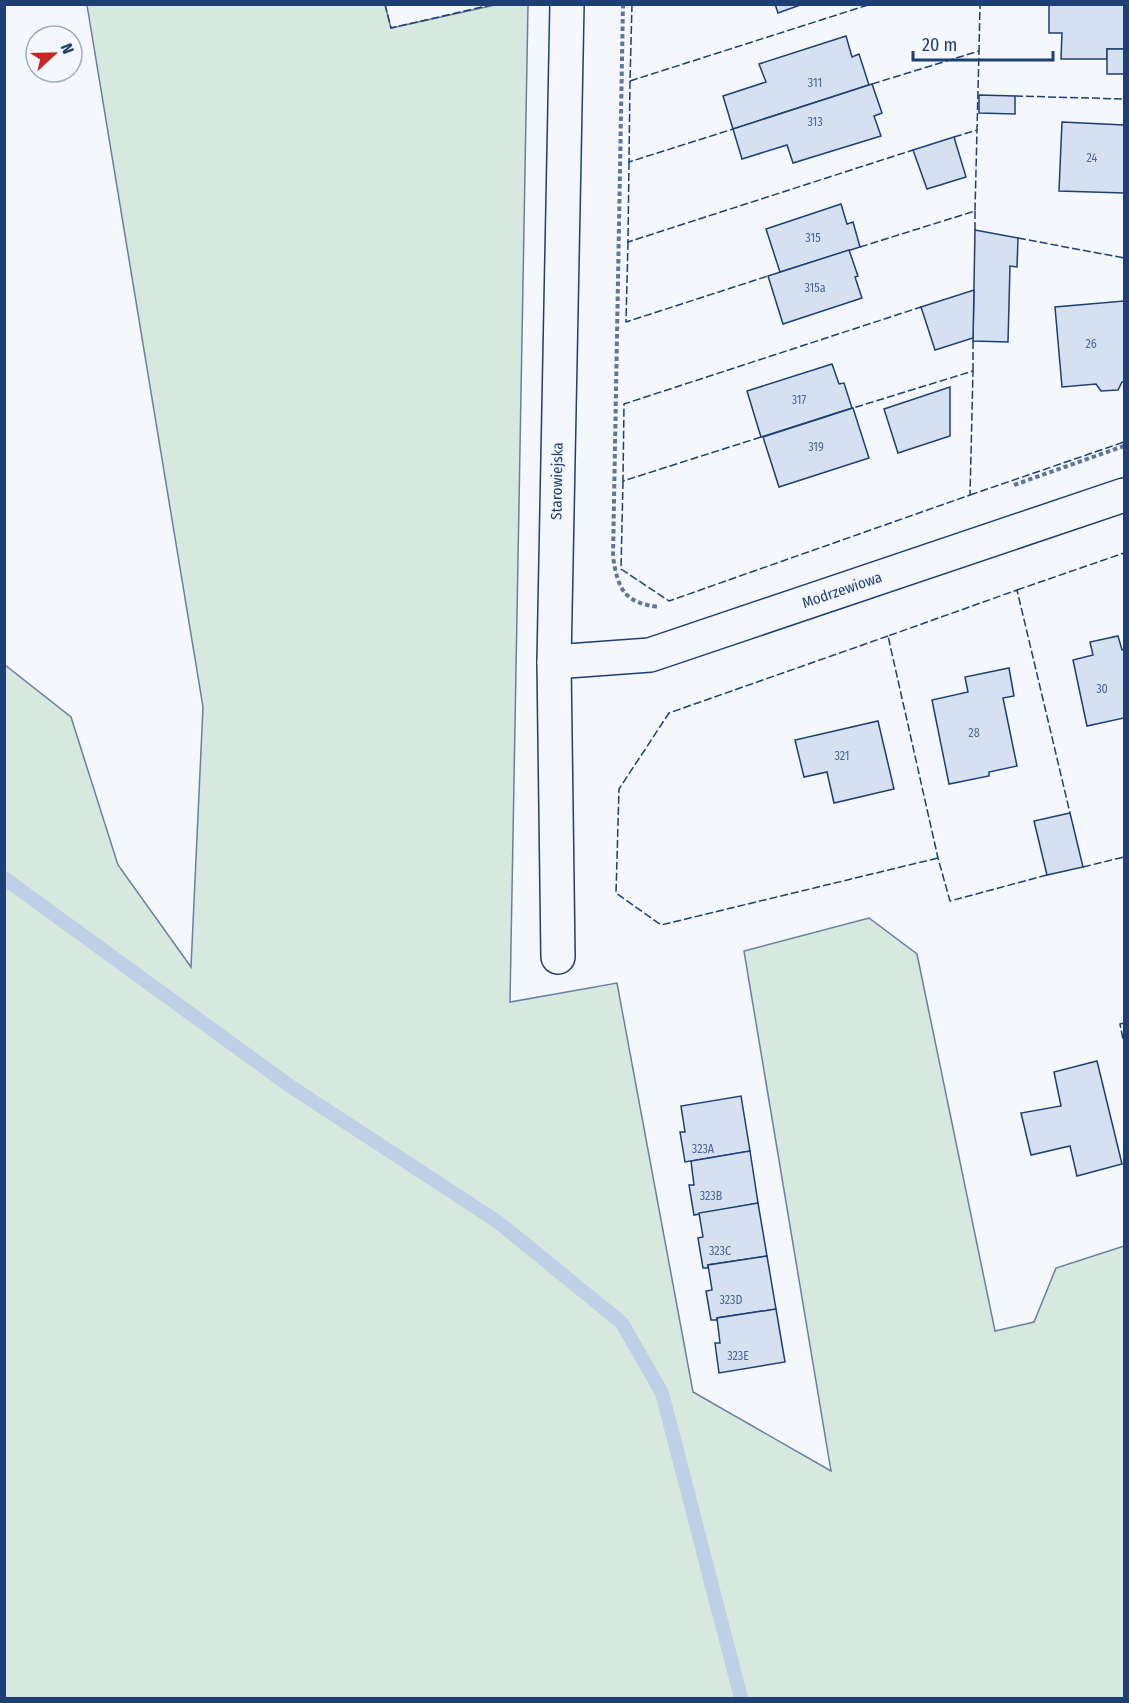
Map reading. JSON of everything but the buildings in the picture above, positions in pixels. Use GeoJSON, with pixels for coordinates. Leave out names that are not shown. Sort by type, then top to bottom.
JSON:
{"type":"FeatureCollection","features":[{"type":"Feature","properties":{"kind":"street","name":"Starowiejska"},"geometry":{"type":"LineString","coordinates":[[558,957],[554,662],[567,4]]}},
{"type":"Feature","properties":{"kind":"street","name":"Modrzewiowa"},"geometry":{"type":"LineString","coordinates":[[554,662],[650,656],[1125,495]]}},
{"type":"Feature","properties":{"kind":"path"},"geometry":{"type":"LineString","coordinates":[[623,4],[613,557],[617,582],[626,594],[646,605],[670,608]]}},
{"type":"Feature","properties":{"kind":"path"},"geometry":{"type":"LineString","coordinates":[[1014,486],[1125,446]]}},
{"type":"Feature","properties":{"kind":"shaded area"},"geometry":{"type":"Polygon","coordinates":[[[87,5],[385,5],[391,28],[495,5],[528,5],[510,1002],[617,983],[693,1392],[831,1471],[744,951],[869,918],[917,954],[995,1331],[1034,1322],[1056,1268],[1124,1246],[1124,1698],[5,1698],[5,665],[71,717],[118,865],[191,967],[203,707],[87,5]]]}},
{"type":"Feature","properties":{"kind":"waterway"},"geometry":{"type":"LineString","coordinates":[[4,878],[290,1086],[498,1222],[622,1323],[662,1393],[741,1698]]}},
{"type":"Feature","properties":{"kind":"fence"},"geometry":{"type":"LineString","coordinates":[[385,4],[391,28],[495,4]]}},
{"type":"Feature","properties":{"kind":"fence"},"geometry":{"type":"LineString","coordinates":[[632,4],[630,81],[871,4]]}},
{"type":"Feature","properties":{"kind":"fence"},"geometry":{"type":"LineString","coordinates":[[872,84],[979,51],[980,4]]}},
{"type":"Feature","properties":{"kind":"fence"},"geometry":{"type":"LineString","coordinates":[[954,137],[977,130],[979,51]]}},
{"type":"Feature","properties":{"kind":"fence"},"geometry":{"type":"LineString","coordinates":[[630,81],[629,162],[733,129]]}},
{"type":"Feature","properties":{"kind":"fence"},"geometry":{"type":"LineString","coordinates":[[1015,96],[1124,99]]}},
{"type":"Feature","properties":{"kind":"fence"},"geometry":{"type":"LineString","coordinates":[[860,247],[975,211],[977,130]]}},
{"type":"Feature","properties":{"kind":"fence"},"geometry":{"type":"LineString","coordinates":[[629,162],[628,242],[913,150]]}},
{"type":"Feature","properties":{"kind":"fence"},"geometry":{"type":"LineString","coordinates":[[975,211],[975,230]]}},
{"type":"Feature","properties":{"kind":"fence"},"geometry":{"type":"LineString","coordinates":[[1018,238],[1124,258]]}},
{"type":"Feature","properties":{"kind":"fence"},"geometry":{"type":"LineString","coordinates":[[628,242],[626,322],[768,276]]}},
{"type":"Feature","properties":{"kind":"fence"},"geometry":{"type":"LineString","coordinates":[[761,437],[623,481],[624,404],[921,307]]}},
{"type":"Feature","properties":{"kind":"fence"},"geometry":{"type":"LineString","coordinates":[[973,341],[973,371]]}},
{"type":"Feature","properties":{"kind":"fence"},"geometry":{"type":"LineString","coordinates":[[623,481],[621,569],[669,601],[970,495],[973,371],[853,408]]}},
{"type":"Feature","properties":{"kind":"fence"},"geometry":{"type":"LineString","coordinates":[[970,495],[1124,442]]}},
{"type":"Feature","properties":{"kind":"fence"},"geometry":{"type":"LineString","coordinates":[[1017,590],[1124,553]]}},
{"type":"Feature","properties":{"kind":"fence"},"geometry":{"type":"LineString","coordinates":[[1047,875],[950,901],[938,858],[888,636],[1017,590],[1070,813]]}},
{"type":"Feature","properties":{"kind":"fence"},"geometry":{"type":"LineString","coordinates":[[888,636],[669,713],[619,789],[616,893],[661,925],[938,858]]}},
{"type":"Feature","properties":{"kind":"fence"},"geometry":{"type":"LineString","coordinates":[[1083,867],[1124,857]]}},
{"type":"Feature","properties":{"kind":"fence"},"geometry":{"type":"LineString","coordinates":[[1124,1023],[1120,1024],[1124,1044]]}}]}
